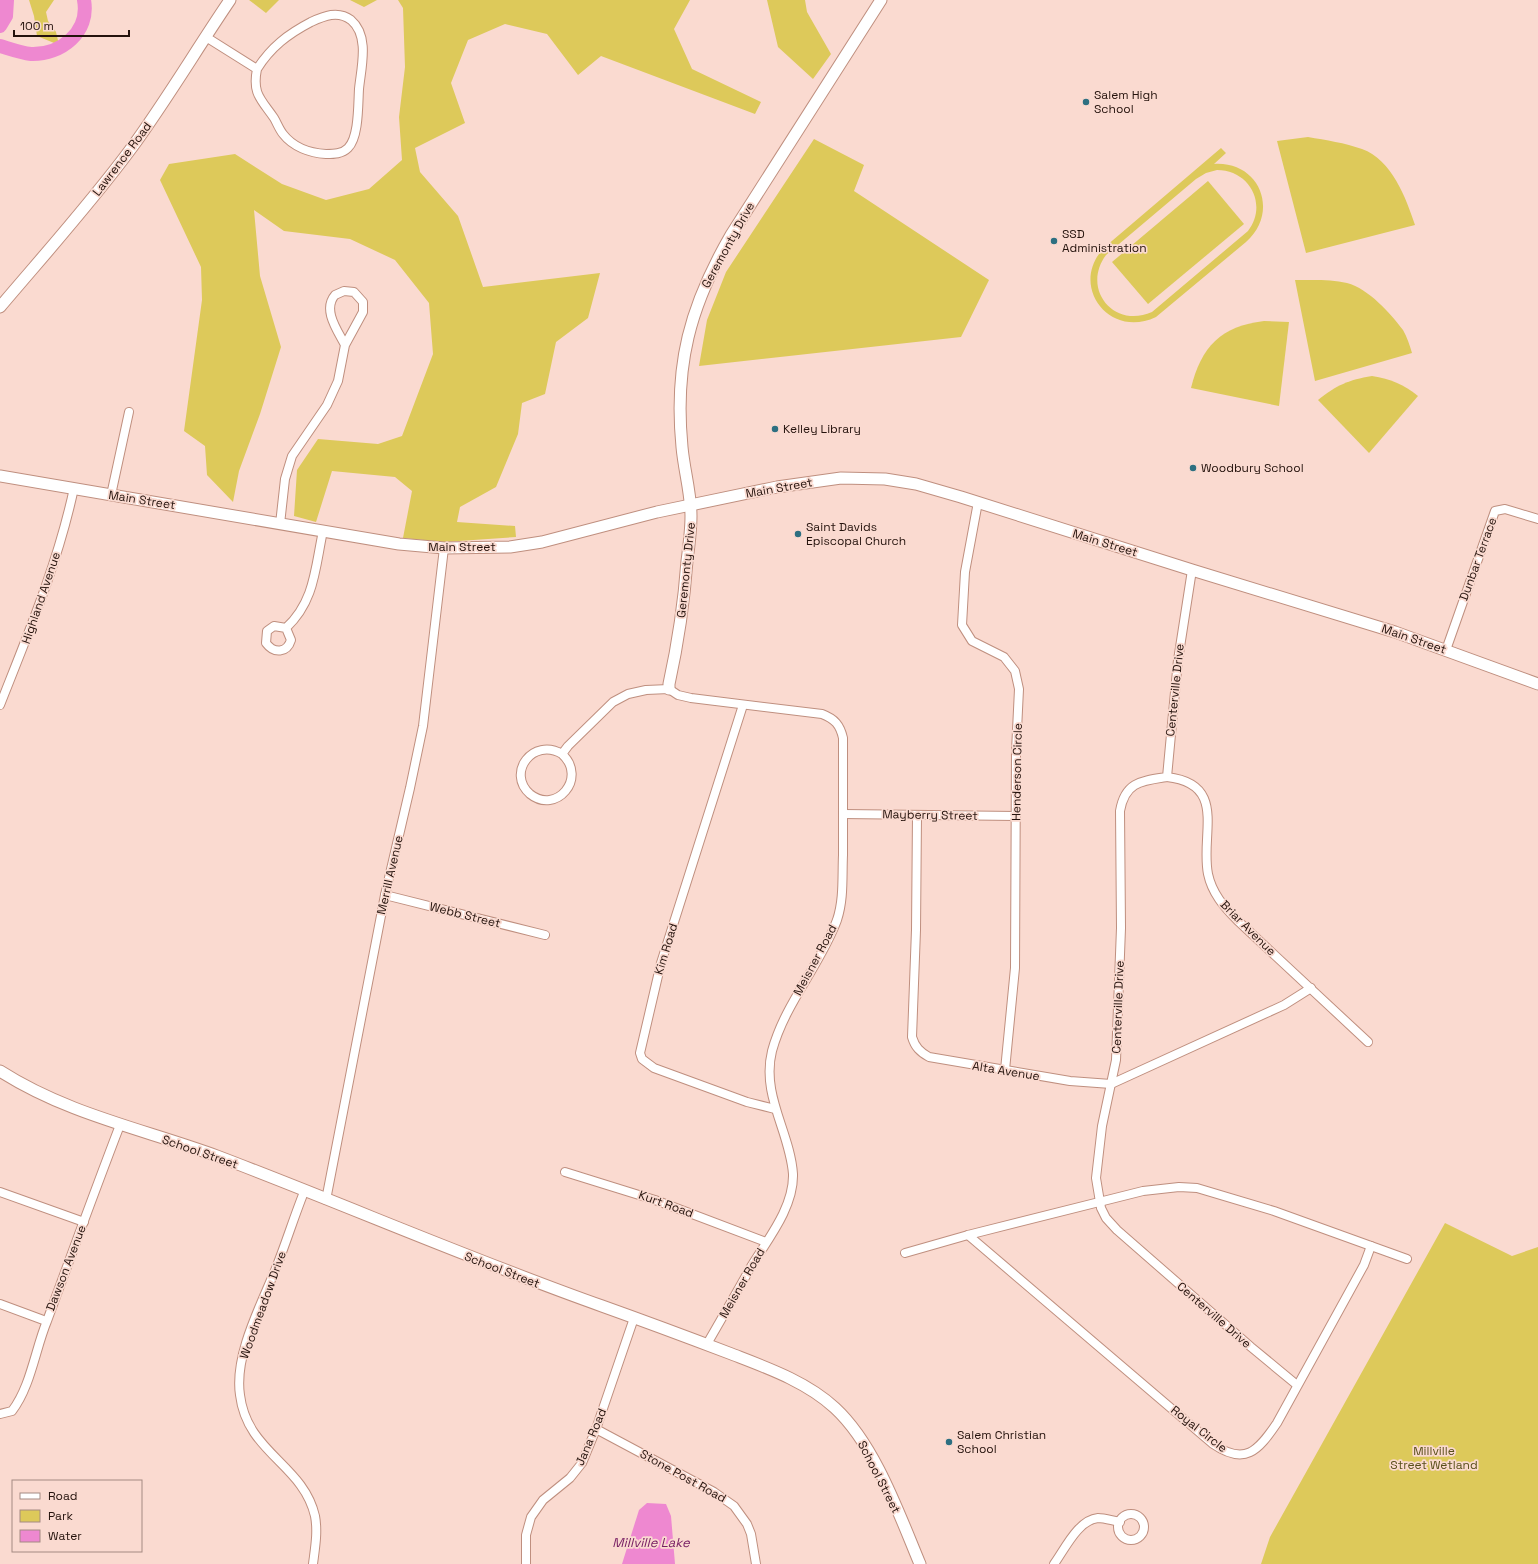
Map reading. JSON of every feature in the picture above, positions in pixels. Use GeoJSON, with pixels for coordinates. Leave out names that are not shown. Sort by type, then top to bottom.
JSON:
{"type":"FeatureCollection","features":[{"type":"Feature","properties":{"kind":"street","name":"Lawrence Road"},"geometry":{"type":"LineString","coordinates":[[2,300],[115,170],[155,116],[230,0]]}},
{"type":"Feature","properties":{"kind":"street","name":"Geremonty Drive"},"geometry":{"type":"LineString","coordinates":[[669,689],[668,684],[679,635],[684,598],[691,516],[682,448],[681,390],[683,360],[688,333],[702,290],[730,235],[881,0]]}},
{"type":"Feature","properties":{"kind":"street"},"geometry":{"type":"LineString","coordinates":[[336,14],[343,16],[354,23],[361,33],[362,50],[356,130],[349,148],[339,154],[320,154],[307,151],[287,138],[258,97],[255,86],[257,69],[268,52],[280,40],[322,17],[336,14]]}},
{"type":"Feature","properties":{"kind":"street"},"geometry":{"type":"LineString","coordinates":[[206,36],[257,69]]}},
{"type":"Feature","properties":{"kind":"street"},"geometry":{"type":"LineString","coordinates":[[280,524],[288,466],[297,446],[327,405],[338,380],[345,345],[364,309],[359,296],[347,291],[335,296],[329,307],[330,314],[345,345]]}},
{"type":"Feature","properties":{"kind":"street"},"geometry":{"type":"LineString","coordinates":[[111,495],[128,412]]}},
{"type":"Feature","properties":{"kind":"street","name":"Main Street"},"geometry":{"type":"LineString","coordinates":[[0,476],[399,544],[444,548],[510,547],[542,542],[690,504],[804,482],[858,477],[901,481],[978,502],[1192,570],[1395,632],[1538,684]]}},
{"type":"Feature","properties":{"kind":"street","name":"Highland Avenue"},"geometry":{"type":"LineString","coordinates":[[0,705],[43,594],[64,529],[74,488]]}},
{"type":"Feature","properties":{"kind":"street","name":"Henderson Circle"},"geometry":{"type":"LineString","coordinates":[[978,502],[965,572],[962,625],[966,634],[972,641],[1004,657],[1016,671],[1019,689],[1015,968],[1005,1070]]}},
{"type":"Feature","properties":{"kind":"street","name":"Dunbar Terrace"},"geometry":{"type":"LineString","coordinates":[[1446,650],[1495,511],[1506,509],[1538,519]]}},
{"type":"Feature","properties":{"kind":"street"},"geometry":{"type":"LineString","coordinates":[[286,628],[300,614],[308,598],[322,531]]}},
{"type":"Feature","properties":{"kind":"street","name":"Merrill Avenue"},"geometry":{"type":"LineString","coordinates":[[326,1200],[385,895],[410,788],[422,726],[444,548]]}},
{"type":"Feature","properties":{"kind":"street","name":"Centerville Drive"},"geometry":{"type":"LineString","coordinates":[[1192,570],[1178,660],[1167,777],[1148,780],[1134,785],[1124,796],[1120,811],[1120,952],[1115,1065],[1102,1126],[1097,1169],[1099,1202],[1106,1218],[1124,1237],[1297,1385]]}},
{"type":"Feature","properties":{"kind":"street"},"geometry":{"type":"LineString","coordinates":[[562,754],[579,735],[617,699],[636,692],[669,689]]}},
{"type":"Feature","properties":{"kind":"street","name":"Meisner Road"},"geometry":{"type":"LineString","coordinates":[[669,689],[678,695],[691,698],[743,705],[810,711],[822,714],[837,722],[843,738],[842,894],[840,911],[830,936],[786,1014],[774,1045],[770,1061],[770,1074],[775,1109],[790,1158],[792,1185],[787,1202],[766,1242],[707,1344]]}},
{"type":"Feature","properties":{"kind":"street","name":"Kim Road"},"geometry":{"type":"LineString","coordinates":[[743,705],[661,963],[640,1053],[642,1059],[654,1068],[742,1100],[775,1109]]}},
{"type":"Feature","properties":{"kind":"street"},"geometry":{"type":"LineString","coordinates":[[546,749],[562,754],[569,762],[572,773],[568,788],[560,796],[550,800],[540,798],[530,793],[524,784],[521,774],[527,758],[536,752],[546,749]]}},
{"type":"Feature","properties":{"kind":"street","name":"Briar Avenue"},"geometry":{"type":"LineString","coordinates":[[1167,777],[1192,783],[1203,796],[1208,818],[1208,873],[1217,897],[1231,914],[1368,1042]]}},
{"type":"Feature","properties":{"kind":"street","name":"Mayberry Street"},"geometry":{"type":"LineString","coordinates":[[843,814],[1016,816]]}},
{"type":"Feature","properties":{"kind":"street","name":"Alta Avenue"},"geometry":{"type":"LineString","coordinates":[[917,815],[916,930],[912,1037],[915,1046],[921,1053],[929,1057],[1076,1081],[1111,1084],[1284,1006],[1311,988]]}},
{"type":"Feature","properties":{"kind":"street","name":"Webb Street"},"geometry":{"type":"LineString","coordinates":[[385,895],[545,935]]}},
{"type":"Feature","properties":{"kind":"street","name":"School Street"},"geometry":{"type":"LineString","coordinates":[[0,1071],[51,1099],[120,1125],[215,1156],[513,1274],[707,1344],[797,1382],[822,1398],[846,1419],[874,1461],[920,1564]]}},
{"type":"Feature","properties":{"kind":"street","name":"Dawson Avenue"},"geometry":{"type":"LineString","coordinates":[[0,1414],[12,1411],[18,1404],[34,1362],[46,1321],[120,1125]]}},
{"type":"Feature","properties":{"kind":"street","name":"Kurt Road"},"geometry":{"type":"LineString","coordinates":[[565,1172],[655,1200],[766,1242]]}},
{"type":"Feature","properties":{"kind":"street"},"geometry":{"type":"LineString","coordinates":[[904,1253],[968,1235],[1143,1191],[1179,1187],[1197,1188],[1310,1223],[1407,1259]]}},
{"type":"Feature","properties":{"kind":"street"},"geometry":{"type":"LineString","coordinates":[[0,1192],[84,1222]]}},
{"type":"Feature","properties":{"kind":"street","name":"Woodmeadow Drive"},"geometry":{"type":"LineString","coordinates":[[304,1192],[250,1335],[242,1361],[239,1384],[242,1407],[250,1429],[266,1448],[293,1475],[300,1484],[311,1504],[316,1526],[313,1564]]}},
{"type":"Feature","properties":{"kind":"street","name":"Royal Circle"},"geometry":{"type":"LineString","coordinates":[[968,1235],[1208,1439],[1229,1454],[1238,1456],[1247,1455],[1261,1444],[1277,1423],[1364,1265],[1372,1246]]}},
{"type":"Feature","properties":{"kind":"street"},"geometry":{"type":"LineString","coordinates":[[0,1304],[46,1321]]}},
{"type":"Feature","properties":{"kind":"street","name":"Jana Road"},"geometry":{"type":"LineString","coordinates":[[526,1564],[526,1535],[531,1517],[543,1500],[576,1471],[587,1453],[634,1318]]}},
{"type":"Feature","properties":{"kind":"street","name":"Stone Post Road"},"geometry":{"type":"LineString","coordinates":[[596,1429],[714,1492],[734,1506],[747,1524],[751,1534],[756,1564]]}},
{"type":"Feature","properties":{"kind":"street"},"geometry":{"type":"LineString","coordinates":[[1054,1564],[1075,1535],[1087,1522],[1103,1518],[1120,1522]]}},
{"type":"Feature","properties":{"kind":"green space"},"geometry":{"type":"Polygon","coordinates":[[[29,0],[54,0],[46,12],[48,21],[56,32],[59,45],[37,36],[34,16],[29,0]]]}},
{"type":"Feature","properties":{"kind":"green space"},"geometry":{"type":"Polygon","coordinates":[[[249,0],[279,0],[266,13],[249,0]]]}},
{"type":"Feature","properties":{"kind":"green space"},"geometry":{"type":"Polygon","coordinates":[[[350,0],[377,0],[364,7],[350,0]]]}},
{"type":"Feature","properties":{"kind":"green space"},"geometry":{"type":"Polygon","coordinates":[[[398,0],[690,0],[674,29],[692,69],[761,102],[755,114],[601,56],[578,75],[547,34],[505,24],[468,40],[451,83],[465,123],[415,148],[420,172],[458,216],[483,287],[600,273],[588,318],[556,342],[545,394],[522,403],[518,434],[496,487],[460,507],[457,522],[515,526],[516,537],[444,542],[403,538],[412,491],[395,477],[332,471],[316,522],[294,516],[297,470],[318,439],[378,444],[402,436],[433,354],[429,303],[395,260],[350,239],[284,231],[254,210],[260,276],[281,347],[260,414],[239,471],[233,502],[207,475],[205,446],[184,431],[202,300],[201,267],[160,180],[169,164],[235,154],[282,184],[326,200],[369,189],[402,160],[399,117],[405,67],[403,8],[398,0]]]}},
{"type":"Feature","properties":{"kind":"green space"},"geometry":{"type":"Polygon","coordinates":[[[767,0],[805,0],[807,12],[831,54],[813,79],[778,47],[767,0]]]}},
{"type":"Feature","properties":{"kind":"green space"},"geometry":{"type":"Polygon","coordinates":[[[1308,137],[1342,143],[1373,154],[1390,171],[1396,181],[1407,203],[1415,225],[1306,253],[1277,141],[1308,137]]]}},
{"type":"Feature","properties":{"kind":"green space"},"geometry":{"type":"Polygon","coordinates":[[[814,139],[864,165],[854,191],[989,280],[961,337],[699,366],[707,320],[726,272],[814,139]]]}},
{"type":"Feature","properties":{"kind":"green space"},"geometry":{"type":"Polygon","coordinates":[[[1221,148],[1226,153],[1214,164],[1230,165],[1243,171],[1253,179],[1260,191],[1263,203],[1262,217],[1256,230],[1246,242],[1156,317],[1138,322],[1122,321],[1109,314],[1098,304],[1092,291],[1091,276],[1095,261],[1106,246],[1221,148]],[[1217,170],[1206,173],[1196,179],[1106,255],[1099,268],[1097,281],[1105,303],[1114,310],[1125,315],[1138,316],[1152,312],[1248,231],[1254,221],[1256,200],[1247,182],[1239,176],[1229,172],[1217,170]]]}},
{"type":"Feature","properties":{"kind":"green space"},"geometry":{"type":"Polygon","coordinates":[[[1208,181],[1244,224],[1148,304],[1112,262],[1208,181]]]}},
{"type":"Feature","properties":{"kind":"green space"},"geometry":{"type":"Polygon","coordinates":[[[1295,280],[1335,281],[1347,283],[1363,290],[1392,316],[1403,330],[1412,353],[1315,381],[1295,280]]]}},
{"type":"Feature","properties":{"kind":"green space"},"geometry":{"type":"Polygon","coordinates":[[[1264,321],[1289,322],[1279,406],[1191,388],[1201,361],[1207,350],[1215,341],[1236,328],[1264,321]]]}},
{"type":"Feature","properties":{"kind":"green space"},"geometry":{"type":"Polygon","coordinates":[[[1372,376],[1396,383],[1407,388],[1418,396],[1369,453],[1318,400],[1331,390],[1343,384],[1356,379],[1372,376]]]}},
{"type":"Feature","properties":{"kind":"green space","name":"Millville Street Wetland"},"geometry":{"type":"Polygon","coordinates":[[[1445,1223],[1512,1256],[1538,1247],[1538,1564],[1261,1564],[1270,1537],[1445,1223]]]}},
{"type":"Feature","properties":{"kind":"water","name":"Millville Lake"},"geometry":{"type":"Polygon","coordinates":[[[647,1503],[666,1504],[671,1516],[675,1564],[622,1564],[639,1510],[647,1503]]]}},
{"type":"Feature","properties":{"kind":"waterway"},"geometry":{"type":"LineString","coordinates":[[0,26],[6,16],[7,0]]}},
{"type":"Feature","properties":{"kind":"waterway"},"geometry":{"type":"LineString","coordinates":[[0,46],[31,54],[42,53],[63,46],[78,31],[85,12],[84,0]]}},
{"type":"Feature","properties":{"kind":"place","name":"Salem High School"},"geometry":{"type":"Point","coordinates":[1086,102]}},
{"type":"Feature","properties":{"kind":"place","name":"SSD Administration"},"geometry":{"type":"Point","coordinates":[1054,241]}},
{"type":"Feature","properties":{"kind":"place","name":"Kelley Library"},"geometry":{"type":"Point","coordinates":[775,429]}},
{"type":"Feature","properties":{"kind":"place","name":"Woodbury School"},"geometry":{"type":"Point","coordinates":[1193,468]}},
{"type":"Feature","properties":{"kind":"place","name":"Saint Davids Episcopal Church"},"geometry":{"type":"Point","coordinates":[798,534]}},
{"type":"Feature","properties":{"kind":"place","name":"Salem Christian School"},"geometry":{"type":"Point","coordinates":[949,1442]}}]}
